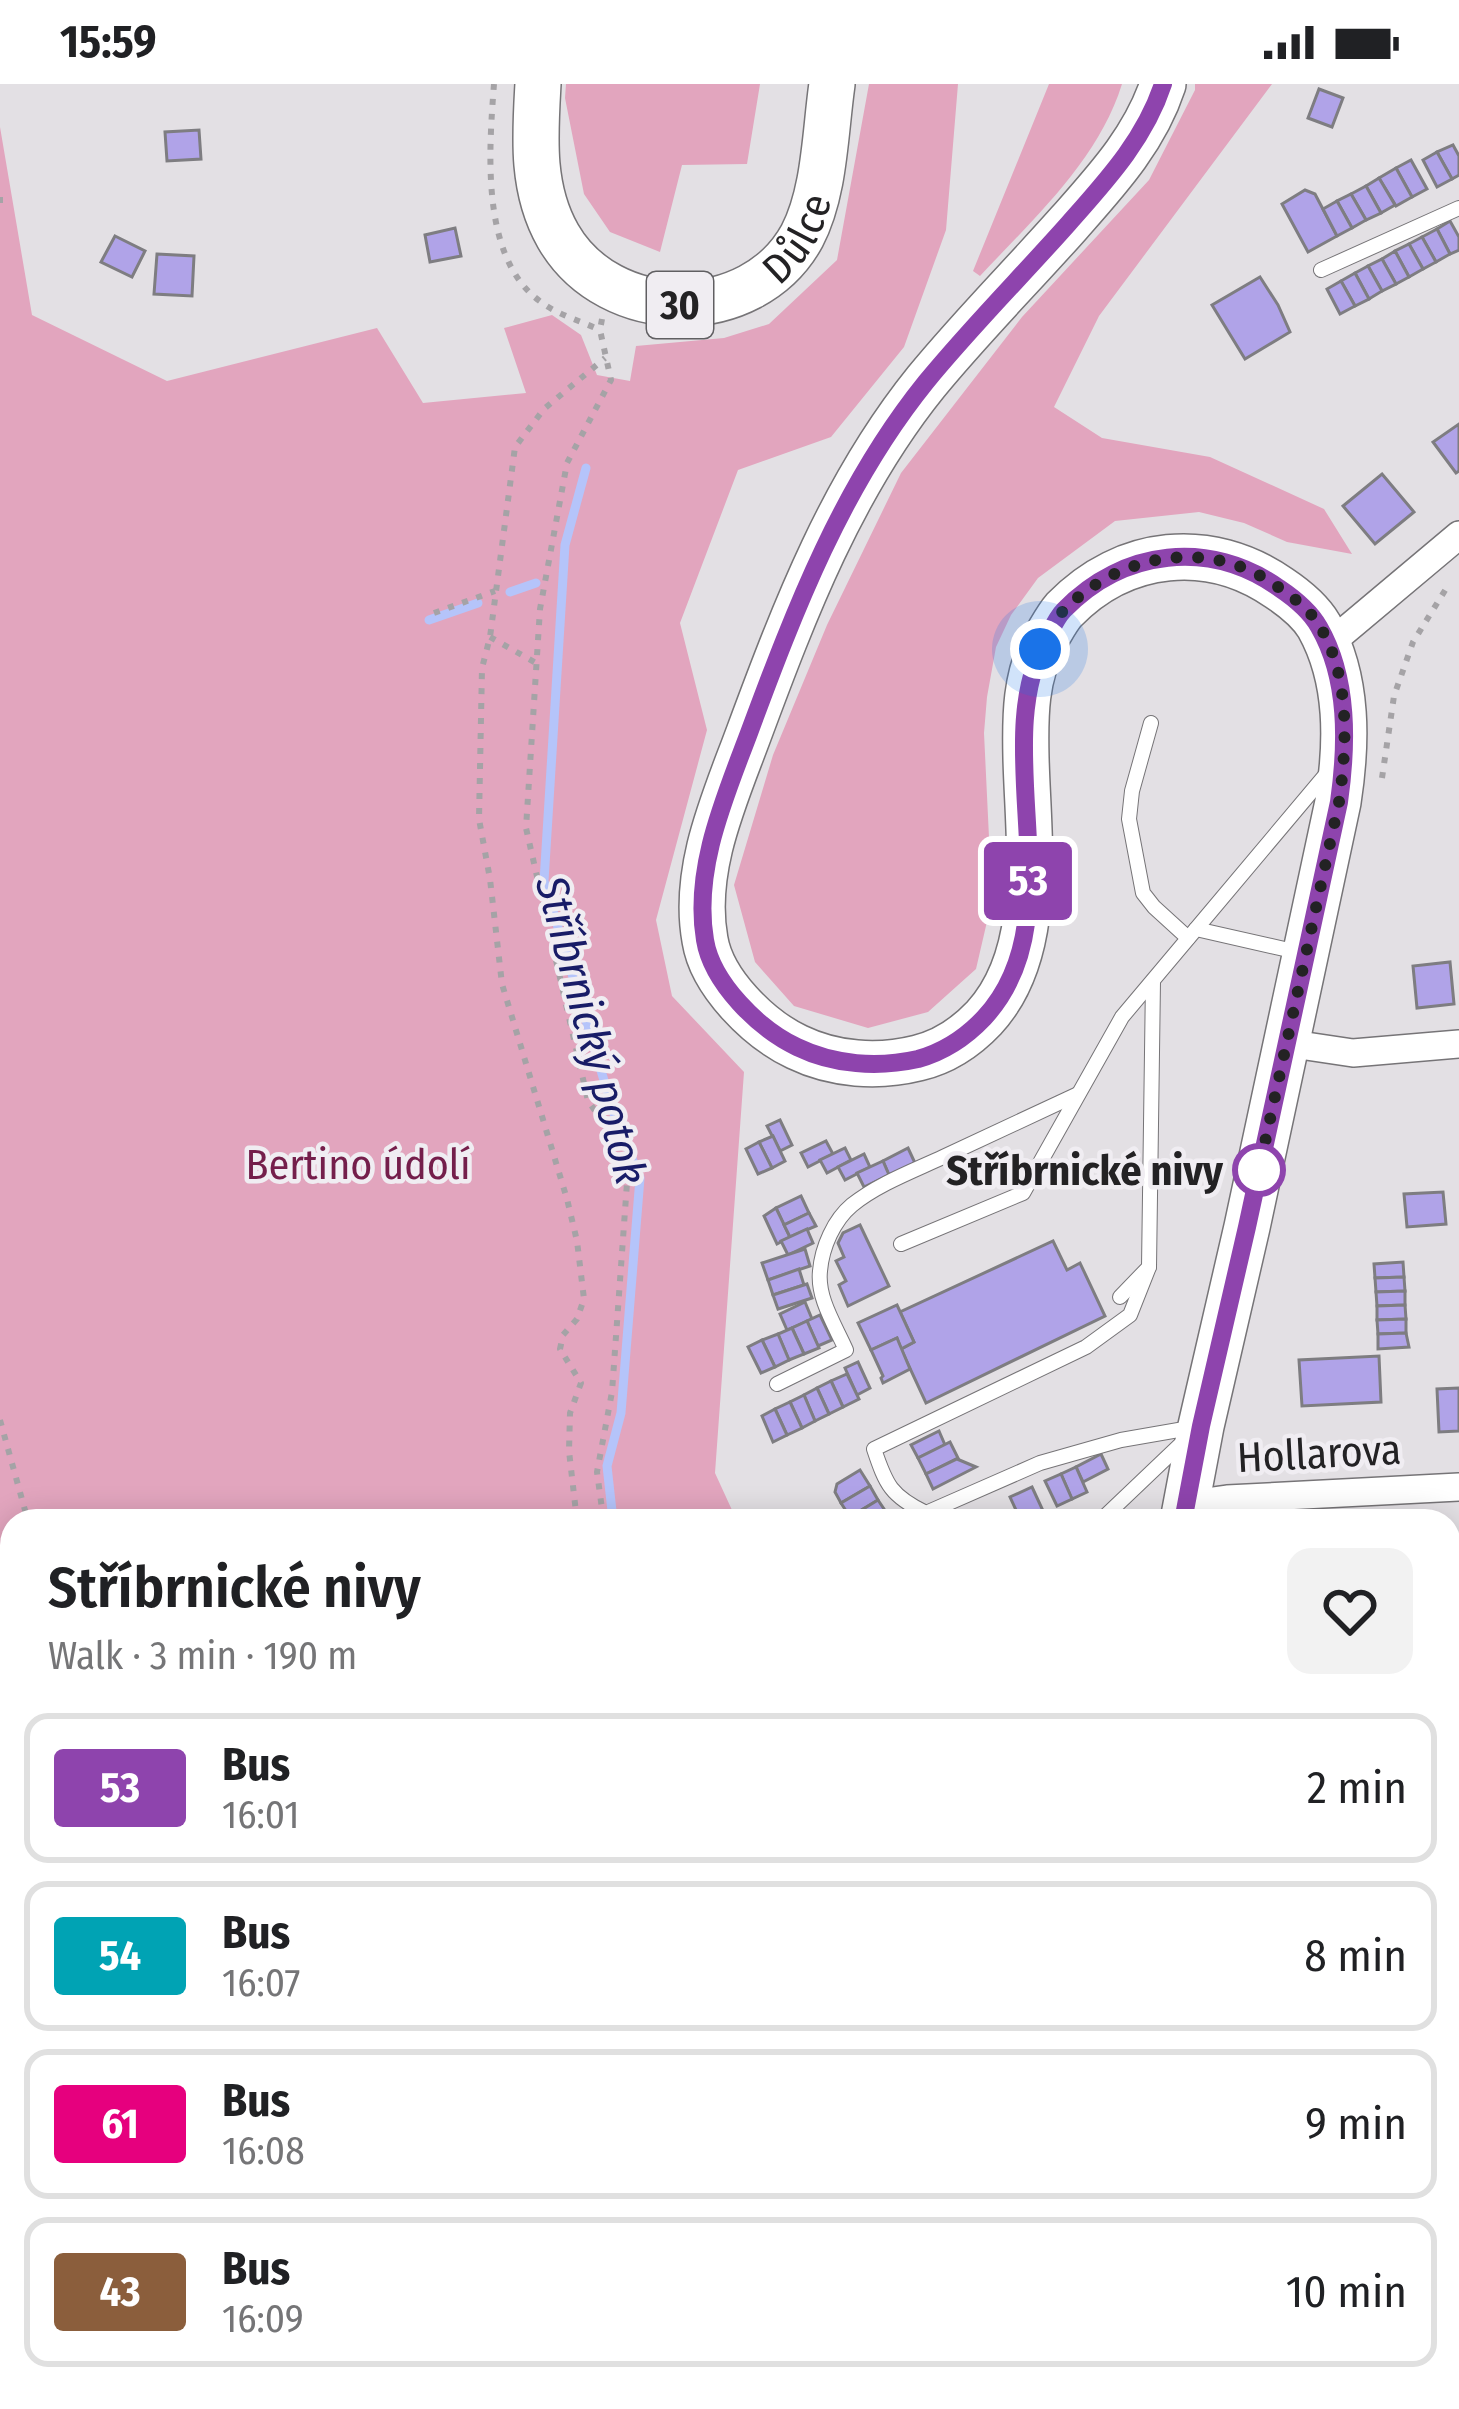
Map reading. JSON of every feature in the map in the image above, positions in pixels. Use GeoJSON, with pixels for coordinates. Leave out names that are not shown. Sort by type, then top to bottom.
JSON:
{"type":"FeatureCollection","features":[{"type":"Feature","properties":{"kind":"main road","name":"Důlce"},"geometry":{"type":"LineString","coordinates":[[538,84],[535,164],[545,206],[560,239],[587,270],[610,287],[667,304],[704,304],[735,294],[768,277],[785,260],[803,234],[817,192],[832,84]]}},
{"type":"Feature","properties":{"kind":"main road"},"geometry":{"type":"LineString","coordinates":[[1163,84],[1154,114],[1115,169],[926,382],[844,506],[789,625],[721,809],[706,862],[702,907],[705,946],[722,978],[743,1009],[773,1035],[810,1053],[852,1064],[896,1064],[932,1055],[970,1033],[996,1005],[1013,976],[1023,940],[1029,874],[1025,712],[1030,677],[1060,613],[1091,586],[1121,569],[1154,560],[1202,556],[1232,562],[1262,576],[1316,620],[1338,675],[1346,752],[1339,802],[1185,1509]]}},
{"type":"Feature","properties":{"kind":"street"},"geometry":{"type":"LineString","coordinates":[[1328,646],[1459,535]]}},
{"type":"Feature","properties":{"kind":"street"},"geometry":{"type":"LineString","coordinates":[[1286,1043],[1353,1053],[1459,1044]]}},
{"type":"Feature","properties":{"kind":"street","name":"Hollarova"},"geometry":{"type":"LineString","coordinates":[[1196,1509],[1227,1499],[1459,1487]]}},
{"type":"Feature","properties":{"kind":"lane"},"geometry":{"type":"LineString","coordinates":[[1321,270],[1459,208]]}},
{"type":"Feature","properties":{"kind":"lane"},"geometry":{"type":"LineString","coordinates":[[1151,723],[1129,819],[1143,892],[1154,907],[1192,933],[1306,954]]}},
{"type":"Feature","properties":{"kind":"lane"},"geometry":{"type":"LineString","coordinates":[[901,1244],[1022,1192],[1122,1017],[1346,752]]}},
{"type":"Feature","properties":{"kind":"lane"},"geometry":{"type":"LineString","coordinates":[[918,1509],[899,1500],[882,1474],[874,1449],[1086,1347],[1130,1316],[1149,1267],[1153,981]]}},
{"type":"Feature","properties":{"kind":"lane"},"geometry":{"type":"LineString","coordinates":[[777,1384],[846,1350],[822,1297],[819,1273],[837,1221],[851,1206],[1078,1094]]}},
{"type":"Feature","properties":{"kind":"lane"},"geometry":{"type":"LineString","coordinates":[[1120,1297],[1149,1267]]}},
{"type":"Feature","properties":{"kind":"lane"},"geometry":{"type":"LineString","coordinates":[[935,1509],[1040,1462],[1121,1440],[1201,1426]]}},
{"type":"Feature","properties":{"kind":"lane"},"geometry":{"type":"LineString","coordinates":[[1113,1509],[1201,1426]]}},
{"type":"Feature","properties":{"kind":"path"},"geometry":{"type":"LineString","coordinates":[[600,330],[610,380],[567,463],[540,609],[526,828],[588,1101],[612,1134],[628,1169],[612,1392],[597,1472],[602,1509]]}},
{"type":"Feature","properties":{"kind":"path"},"geometry":{"type":"LineString","coordinates":[[576,1509],[570,1413],[581,1383],[560,1348],[584,1299],[567,1199],[502,984],[479,819],[482,668],[515,447],[544,409],[605,358]]}},
{"type":"Feature","properties":{"kind":"path"},"geometry":{"type":"LineString","coordinates":[[434,613],[495,591]]}},
{"type":"Feature","properties":{"kind":"path"},"geometry":{"type":"LineString","coordinates":[[490,637],[536,663]]}},
{"type":"Feature","properties":{"kind":"path"},"geometry":{"type":"LineString","coordinates":[[0,1420],[25,1509]]}},
{"type":"Feature","properties":{"kind":"green space"},"geometry":{"type":"Polygon","coordinates":[[[566,84],[760,84],[747,164],[682,165],[660,252],[610,232],[584,194],[566,84]]]}},
{"type":"Feature","properties":{"kind":"green space","name":"Bertino údolí"},"geometry":{"type":"Polygon","coordinates":[[[869,84],[958,84],[946,230],[904,347],[831,437],[738,470],[680,623],[707,730],[656,920],[672,996],[744,1072],[715,1473],[732,1509],[0,1509],[0,127],[32,315],[167,381],[377,328],[423,403],[526,393],[504,328],[552,315],[581,335],[597,375],[630,381],[636,346],[724,338],[769,324],[837,260],[869,84]]]}},
{"type":"Feature","properties":{"kind":"green space"},"geometry":{"type":"Polygon","coordinates":[[[1049,84],[1122,84],[1080,164],[980,276],[973,271],[1049,84]]]}},
{"type":"Feature","properties":{"kind":"green space"},"geometry":{"type":"Polygon","coordinates":[[[1195,84],[1272,84],[1099,316],[1054,407],[1102,438],[1210,457],[1324,509],[1352,554],[1287,542],[1244,523],[1199,512],[1115,521],[1038,578],[1011,615],[996,647],[987,697],[984,733],[992,900],[976,969],[928,1012],[868,1028],[794,1006],[755,962],[734,885],[773,755],[827,625],[901,473],[1022,317],[1149,180],[1195,84]]]}},
{"type":"Feature","properties":{"kind":"building"},"geometry":{"type":"Polygon","coordinates":[[[1319,89],[1343,98],[1332,127],[1308,118],[1319,89]]]}},
{"type":"Feature","properties":{"kind":"building"},"geometry":{"type":"Polygon","coordinates":[[[199,130],[201,159],[167,161],[165,132],[199,130]]]}},
{"type":"Feature","properties":{"kind":"building"},"geometry":{"type":"Polygon","coordinates":[[[1453,145],[1459,156],[1459,175],[1452,179],[1437,152],[1453,145]]]}},
{"type":"Feature","properties":{"kind":"building"},"geometry":{"type":"Polygon","coordinates":[[[1437,152],[1452,179],[1437,187],[1423,160],[1437,152]]]}},
{"type":"Feature","properties":{"kind":"building"},"geometry":{"type":"Polygon","coordinates":[[[1411,160],[1427,189],[1412,197],[1396,168],[1411,160]]]}},
{"type":"Feature","properties":{"kind":"building"},"geometry":{"type":"Polygon","coordinates":[[[1396,168],[1412,197],[1396,206],[1379,178],[1396,168]]]}},
{"type":"Feature","properties":{"kind":"building"},"geometry":{"type":"Polygon","coordinates":[[[1379,178],[1395,205],[1381,213],[1366,186],[1379,178]]]}},
{"type":"Feature","properties":{"kind":"building"},"geometry":{"type":"Polygon","coordinates":[[[1366,186],[1381,213],[1366,220],[1351,194],[1366,186]]]}},
{"type":"Feature","properties":{"kind":"building"},"geometry":{"type":"Polygon","coordinates":[[[1305,190],[1315,194],[1337,236],[1308,252],[1282,204],[1305,190]]]}},
{"type":"Feature","properties":{"kind":"building"},"geometry":{"type":"Polygon","coordinates":[[[1351,194],[1366,220],[1352,228],[1337,201],[1351,194]]]}},
{"type":"Feature","properties":{"kind":"building"},"geometry":{"type":"Polygon","coordinates":[[[1337,201],[1352,228],[1337,236],[1323,209],[1337,201]]]}},
{"type":"Feature","properties":{"kind":"building"},"geometry":{"type":"Polygon","coordinates":[[[1450,221],[1459,237],[1459,250],[1450,254],[1437,229],[1450,221]]]}},
{"type":"Feature","properties":{"kind":"building"},"geometry":{"type":"Polygon","coordinates":[[[455,228],[461,256],[430,262],[425,235],[455,228]]]}},
{"type":"Feature","properties":{"kind":"building"},"geometry":{"type":"Polygon","coordinates":[[[1437,229],[1450,254],[1436,262],[1422,237],[1437,229]]]}},
{"type":"Feature","properties":{"kind":"building"},"geometry":{"type":"Polygon","coordinates":[[[115,236],[145,251],[132,277],[101,262],[115,236]]]}},
{"type":"Feature","properties":{"kind":"building"},"geometry":{"type":"Polygon","coordinates":[[[1422,237],[1436,262],[1423,269],[1409,244],[1422,237]]]}},
{"type":"Feature","properties":{"kind":"building"},"geometry":{"type":"Polygon","coordinates":[[[1409,244],[1423,269],[1409,277],[1395,251],[1409,244]]]}},
{"type":"Feature","properties":{"kind":"building"},"geometry":{"type":"Polygon","coordinates":[[[1395,251],[1409,277],[1396,284],[1382,259],[1395,251]]]}},
{"type":"Feature","properties":{"kind":"building"},"geometry":{"type":"Polygon","coordinates":[[[157,254],[194,256],[192,296],[154,294],[157,254]]]}},
{"type":"Feature","properties":{"kind":"building"},"geometry":{"type":"Polygon","coordinates":[[[1382,259],[1396,284],[1382,291],[1368,266],[1382,259]]]}},
{"type":"Feature","properties":{"kind":"building"},"geometry":{"type":"Polygon","coordinates":[[[1368,266],[1382,291],[1369,299],[1355,273],[1368,266]]]}},
{"type":"Feature","properties":{"kind":"building"},"geometry":{"type":"Polygon","coordinates":[[[1355,273],[1369,299],[1355,306],[1341,281],[1355,273]]]}},
{"type":"Feature","properties":{"kind":"building"},"geometry":{"type":"Polygon","coordinates":[[[1260,277],[1290,332],[1245,359],[1212,305],[1260,277]]]}},
{"type":"Feature","properties":{"kind":"building"},"geometry":{"type":"Polygon","coordinates":[[[1341,281],[1355,306],[1340,314],[1327,289],[1341,281]]]}},
{"type":"Feature","properties":{"kind":"building"},"geometry":{"type":"Polygon","coordinates":[[[1459,424],[1459,471],[1456,473],[1433,442],[1459,424]]]}},
{"type":"Feature","properties":{"kind":"building"},"geometry":{"type":"Polygon","coordinates":[[[1382,474],[1414,512],[1375,544],[1343,506],[1382,474]]]}},
{"type":"Feature","properties":{"kind":"building"},"geometry":{"type":"Polygon","coordinates":[[[1450,962],[1454,1004],[1417,1008],[1413,966],[1450,962]]]}},
{"type":"Feature","properties":{"kind":"building"},"geometry":{"type":"Polygon","coordinates":[[[780,1120],[792,1145],[780,1151],[767,1126],[780,1120]]]}},
{"type":"Feature","properties":{"kind":"building"},"geometry":{"type":"Polygon","coordinates":[[[773,1136],[785,1161],[772,1168],[759,1142],[773,1136]]]}},
{"type":"Feature","properties":{"kind":"building"},"geometry":{"type":"Polygon","coordinates":[[[826,1141],[833,1154],[808,1167],[801,1153],[826,1141]]]}},
{"type":"Feature","properties":{"kind":"building"},"geometry":{"type":"Polygon","coordinates":[[[759,1142],[772,1168],[758,1174],[746,1149],[759,1142]]]}},
{"type":"Feature","properties":{"kind":"building"},"geometry":{"type":"Polygon","coordinates":[[[845,1148],[851,1160],[827,1173],[820,1160],[845,1148]]]}},
{"type":"Feature","properties":{"kind":"building"},"geometry":{"type":"Polygon","coordinates":[[[908,1148],[915,1163],[889,1175],[883,1161],[908,1148]]]}},
{"type":"Feature","properties":{"kind":"building"},"geometry":{"type":"Polygon","coordinates":[[[864,1154],[870,1167],[845,1180],[838,1167],[864,1154]]]}},
{"type":"Feature","properties":{"kind":"building"},"geometry":{"type":"Polygon","coordinates":[[[883,1161],[889,1175],[864,1187],[857,1173],[883,1161]]]}},
{"type":"Feature","properties":{"kind":"building"},"geometry":{"type":"Polygon","coordinates":[[[1443,1192],[1446,1224],[1407,1227],[1404,1194],[1443,1192]]]}},
{"type":"Feature","properties":{"kind":"building"},"geometry":{"type":"Polygon","coordinates":[[[801,1196],[809,1213],[784,1225],[776,1208],[801,1196]]]}},
{"type":"Feature","properties":{"kind":"building"},"geometry":{"type":"Polygon","coordinates":[[[776,1208],[790,1237],[777,1244],[764,1216],[776,1208]]]}},
{"type":"Feature","properties":{"kind":"building"},"geometry":{"type":"Polygon","coordinates":[[[809,1213],[816,1226],[790,1237],[784,1225],[809,1213]]]}},
{"type":"Feature","properties":{"kind":"building"},"geometry":{"type":"Polygon","coordinates":[[[860,1225],[889,1286],[848,1306],[839,1285],[846,1281],[836,1261],[844,1257],[838,1243],[843,1233],[860,1225]]]}},
{"type":"Feature","properties":{"kind":"building"},"geometry":{"type":"Polygon","coordinates":[[[807,1229],[813,1243],[788,1255],[781,1241],[807,1229]]]}},
{"type":"Feature","properties":{"kind":"building"},"geometry":{"type":"Polygon","coordinates":[[[1053,1241],[1067,1270],[1080,1263],[1105,1316],[926,1403],[901,1349],[914,1342],[900,1312],[1053,1241]]]}},
{"type":"Feature","properties":{"kind":"building"},"geometry":{"type":"Polygon","coordinates":[[[805,1249],[810,1266],[768,1280],[762,1263],[805,1249]]]}},
{"type":"Feature","properties":{"kind":"building"},"geometry":{"type":"Polygon","coordinates":[[[1403,1262],[1404,1277],[1375,1278],[1374,1264],[1403,1262]]]}},
{"type":"Feature","properties":{"kind":"building"},"geometry":{"type":"Polygon","coordinates":[[[799,1269],[804,1285],[773,1295],[768,1280],[799,1269]]]}},
{"type":"Feature","properties":{"kind":"building"},"geometry":{"type":"Polygon","coordinates":[[[1404,1277],[1405,1291],[1376,1292],[1375,1278],[1404,1277]]]}},
{"type":"Feature","properties":{"kind":"building"},"geometry":{"type":"Polygon","coordinates":[[[807,1284],[812,1298],[778,1309],[773,1295],[807,1284]]]}},
{"type":"Feature","properties":{"kind":"building"},"geometry":{"type":"Polygon","coordinates":[[[1405,1291],[1405,1305],[1377,1306],[1376,1292],[1405,1291]]]}},
{"type":"Feature","properties":{"kind":"building"},"geometry":{"type":"Polygon","coordinates":[[[805,1302],[812,1319],[787,1330],[780,1314],[805,1302]]]}},
{"type":"Feature","properties":{"kind":"building"},"geometry":{"type":"Polygon","coordinates":[[[897,1305],[914,1342],[901,1349],[897,1338],[871,1350],[858,1323],[897,1305]]]}},
{"type":"Feature","properties":{"kind":"building"},"geometry":{"type":"Polygon","coordinates":[[[1405,1305],[1406,1319],[1377,1320],[1377,1306],[1405,1305]]]}},
{"type":"Feature","properties":{"kind":"building"},"geometry":{"type":"Polygon","coordinates":[[[820,1315],[832,1340],[818,1346],[807,1321],[820,1315]]]}},
{"type":"Feature","properties":{"kind":"building"},"geometry":{"type":"Polygon","coordinates":[[[1406,1319],[1406,1333],[1378,1334],[1377,1320],[1406,1319]]]}},
{"type":"Feature","properties":{"kind":"building"},"geometry":{"type":"Polygon","coordinates":[[[807,1321],[819,1348],[804,1354],[792,1328],[807,1321]]]}},
{"type":"Feature","properties":{"kind":"building"},"geometry":{"type":"Polygon","coordinates":[[[792,1328],[804,1354],[789,1360],[778,1334],[792,1328]]]}},
{"type":"Feature","properties":{"kind":"building"},"geometry":{"type":"Polygon","coordinates":[[[1406,1333],[1409,1347],[1378,1349],[1378,1334],[1406,1333]]]}},
{"type":"Feature","properties":{"kind":"building"},"geometry":{"type":"Polygon","coordinates":[[[778,1334],[789,1360],[775,1367],[762,1340],[778,1334]]]}},
{"type":"Feature","properties":{"kind":"building"},"geometry":{"type":"Polygon","coordinates":[[[897,1338],[910,1369],[883,1383],[871,1350],[897,1338]]]}},
{"type":"Feature","properties":{"kind":"building"},"geometry":{"type":"Polygon","coordinates":[[[762,1340],[775,1367],[761,1373],[748,1347],[762,1340]]]}},
{"type":"Feature","properties":{"kind":"building"},"geometry":{"type":"Polygon","coordinates":[[[1379,1356],[1381,1402],[1302,1406],[1299,1360],[1379,1356]]]}},
{"type":"Feature","properties":{"kind":"building"},"geometry":{"type":"Polygon","coordinates":[[[858,1362],[870,1388],[857,1395],[845,1368],[858,1362]]]}},
{"type":"Feature","properties":{"kind":"building"},"geometry":{"type":"Polygon","coordinates":[[[847,1374],[859,1399],[843,1407],[831,1381],[847,1374]]]}},
{"type":"Feature","properties":{"kind":"building"},"geometry":{"type":"Polygon","coordinates":[[[831,1381],[843,1407],[829,1414],[817,1388],[831,1381]]]}},
{"type":"Feature","properties":{"kind":"building"},"geometry":{"type":"Polygon","coordinates":[[[817,1388],[829,1414],[815,1421],[804,1395],[817,1388]]]}},
{"type":"Feature","properties":{"kind":"building"},"geometry":{"type":"Polygon","coordinates":[[[1459,1388],[1459,1431],[1439,1432],[1437,1389],[1459,1388]]]}},
{"type":"Feature","properties":{"kind":"building"},"geometry":{"type":"Polygon","coordinates":[[[804,1395],[815,1421],[802,1428],[790,1402],[804,1395]]]}},
{"type":"Feature","properties":{"kind":"building"},"geometry":{"type":"Polygon","coordinates":[[[790,1402],[802,1428],[787,1435],[775,1409],[790,1402]]]}},
{"type":"Feature","properties":{"kind":"building"},"geometry":{"type":"Polygon","coordinates":[[[775,1409],[787,1435],[773,1442],[762,1416],[775,1409]]]}},
{"type":"Feature","properties":{"kind":"building"},"geometry":{"type":"Polygon","coordinates":[[[939,1431],[945,1445],[918,1458],[911,1445],[939,1431]]]}},
{"type":"Feature","properties":{"kind":"building"},"geometry":{"type":"Polygon","coordinates":[[[950,1442],[958,1458],[926,1474],[918,1458],[950,1442]]]}},
{"type":"Feature","properties":{"kind":"building"},"geometry":{"type":"Polygon","coordinates":[[[1101,1454],[1108,1469],[1083,1482],[1076,1467],[1101,1454]]]}},
{"type":"Feature","properties":{"kind":"building"},"geometry":{"type":"Polygon","coordinates":[[[957,1459],[976,1467],[933,1489],[926,1474],[957,1459]]]}},
{"type":"Feature","properties":{"kind":"building"},"geometry":{"type":"Polygon","coordinates":[[[1076,1467],[1087,1492],[1072,1499],[1061,1474],[1076,1467]]]}},
{"type":"Feature","properties":{"kind":"building"},"geometry":{"type":"Polygon","coordinates":[[[860,1470],[870,1486],[841,1503],[835,1492],[837,1484],[860,1470]]]}},
{"type":"Feature","properties":{"kind":"building"},"geometry":{"type":"Polygon","coordinates":[[[1061,1474],[1072,1499],[1057,1506],[1045,1481],[1061,1474]]]}},
{"type":"Feature","properties":{"kind":"building"},"geometry":{"type":"Polygon","coordinates":[[[870,1486],[878,1500],[863,1509],[845,1509],[841,1503],[870,1486]]]}},
{"type":"Feature","properties":{"kind":"building"},"geometry":{"type":"Polygon","coordinates":[[[1032,1487],[1042,1509],[1016,1509],[1010,1497],[1032,1487]]]}},
{"type":"Feature","properties":{"kind":"building"},"geometry":{"type":"Polygon","coordinates":[[[878,1500],[884,1509],[863,1509],[878,1500]]]}},
{"type":"Feature","properties":{"kind":"waterway","name":"Stříbrnický potok"},"geometry":{"type":"LineString","coordinates":[[586,468],[565,545],[544,881],[615,1117],[640,1178],[621,1413],[607,1466],[612,1509]]}},
{"type":"Feature","properties":{"kind":"waterway"},"geometry":{"type":"LineString","coordinates":[[510,592],[536,583]]}},
{"type":"Feature","properties":{"kind":"waterway"},"geometry":{"type":"LineString","coordinates":[[429,620],[478,603]]}},
{"type":"Feature","properties":{"kind":"bus line","name":"53"},"geometry":{"type":"LineString","coordinates":[[1163,84],[1154,114],[1121,162],[926,382],[844,506],[789,625],[721,809],[706,862],[702,907],[705,946],[722,978],[743,1009],[773,1035],[810,1053],[852,1064],[896,1064],[932,1055],[970,1033],[996,1005],[1013,976],[1023,940],[1029,874],[1025,712],[1030,677],[1060,613],[1091,586],[1121,569],[1154,560],[1202,556],[1232,562],[1262,576],[1316,620],[1338,675],[1346,752],[1339,802],[1184,1509]]}},
{"type":"Feature","properties":{"kind":"place","name":"Stříbrnické nivy"},"geometry":{"type":"Point","coordinates":[1259,1170]}},
{"type":"Feature","properties":{"kind":"route"},"geometry":{"type":"LineString","coordinates":[[1040,649],[1060,613],[1091,586],[1121,569],[1154,560],[1202,556],[1232,562],[1292,597],[1316,620],[1328,646],[1338,675],[1346,752],[1259,1170]]}}]}
